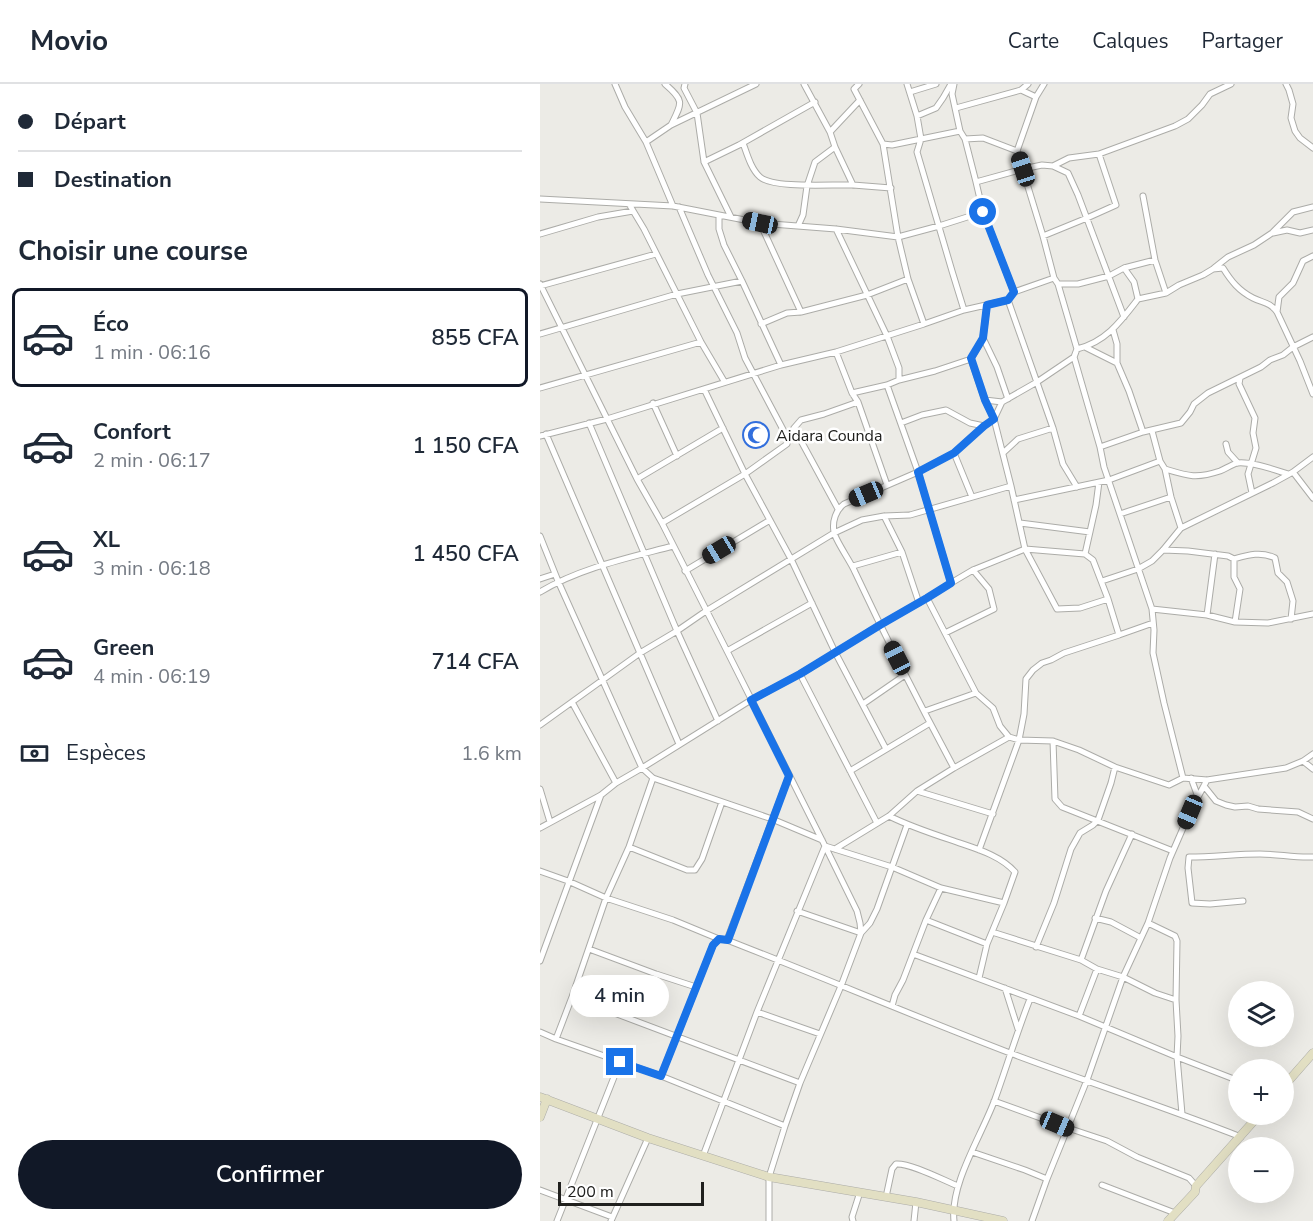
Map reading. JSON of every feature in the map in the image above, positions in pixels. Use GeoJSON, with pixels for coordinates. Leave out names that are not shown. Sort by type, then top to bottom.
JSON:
{"type":"FeatureCollection","features":[{"type":"Feature","properties":{"kind":"main road"},"geometry":{"type":"LineString","coordinates":[[1294,1075],[1313,1053]]}},
{"type":"Feature","properties":{"kind":"main road"},"geometry":{"type":"LineString","coordinates":[[540,1118],[543,1098],[648,1138],[769,1177],[916,1202],[1003,1221]]}},
{"type":"Feature","properties":{"kind":"main road"},"geometry":{"type":"LineString","coordinates":[[1240,1137],[1250,1125]]}},
{"type":"Feature","properties":{"kind":"main road"},"geometry":{"type":"LineString","coordinates":[[1168,1221],[1228,1150]]}},
{"type":"Feature","properties":{"kind":"street"},"geometry":{"type":"LineString","coordinates":[[615,84],[625,107],[646,142],[737,333],[745,358],[788,439]]}},
{"type":"Feature","properties":{"kind":"street"},"geometry":{"type":"LineString","coordinates":[[665,84],[677,94],[680,101],[680,108],[671,125]]}},
{"type":"Feature","properties":{"kind":"street"},"geometry":{"type":"LineString","coordinates":[[685,84],[684,88],[697,113],[704,162],[731,217]]}},
{"type":"Feature","properties":{"kind":"street"},"geometry":{"type":"LineString","coordinates":[[646,142],[671,125],[756,84]]}},
{"type":"Feature","properties":{"kind":"street"},"geometry":{"type":"LineString","coordinates":[[804,84],[830,132],[853,185]]}},
{"type":"Feature","properties":{"kind":"street"},"geometry":{"type":"LineString","coordinates":[[860,84],[853,86],[883,144],[898,237],[908,279],[924,324]]}},
{"type":"Feature","properties":{"kind":"street"},"geometry":{"type":"LineString","coordinates":[[907,84],[921,140],[917,152],[964,310]]}},
{"type":"Feature","properties":{"kind":"street"},"geometry":{"type":"LineString","coordinates":[[910,92],[936,84]]}},
{"type":"Feature","properties":{"kind":"street"},"geometry":{"type":"LineString","coordinates":[[916,116],[936,108],[952,84]]}},
{"type":"Feature","properties":{"kind":"street"},"geometry":{"type":"LineString","coordinates":[[952,84],[960,130],[965,139],[983,212],[1014,292]]}},
{"type":"Feature","properties":{"kind":"street"},"geometry":{"type":"LineString","coordinates":[[956,108],[1021,90],[1028,84]]}},
{"type":"Feature","properties":{"kind":"street"},"geometry":{"type":"LineString","coordinates":[[985,400],[1005,400],[1074,357],[1077,349],[1017,151],[1036,97],[1044,84]]}},
{"type":"Feature","properties":{"kind":"street"},"geometry":{"type":"LineString","coordinates":[[1053,166],[1069,158],[1099,154],[1175,126],[1188,118],[1210,94],[1232,84]]}},
{"type":"Feature","properties":{"kind":"street"},"geometry":{"type":"LineString","coordinates":[[1286,84],[1293,104],[1292,118],[1296,131],[1300,138],[1313,148]]}},
{"type":"Feature","properties":{"kind":"street"},"geometry":{"type":"LineString","coordinates":[[1021,90],[1036,97]]}},
{"type":"Feature","properties":{"kind":"street"},"geometry":{"type":"LineString","coordinates":[[830,132],[860,100]]}},
{"type":"Feature","properties":{"kind":"street"},"geometry":{"type":"LineString","coordinates":[[704,162],[743,143],[814,102]]}},
{"type":"Feature","properties":{"kind":"street"},"geometry":{"type":"LineString","coordinates":[[883,144],[892,145],[921,140],[960,130]]}},
{"type":"Feature","properties":{"kind":"street"},"geometry":{"type":"LineString","coordinates":[[965,139],[983,138],[1017,151]]}},
{"type":"Feature","properties":{"kind":"street"},"geometry":{"type":"LineString","coordinates":[[743,143],[753,167],[760,177],[768,181],[807,186],[853,185],[891,188]]}},
{"type":"Feature","properties":{"kind":"street"},"geometry":{"type":"LineString","coordinates":[[798,226],[803,215],[807,186],[815,162],[835,147]]}},
{"type":"Feature","properties":{"kind":"street"},"geometry":{"type":"LineString","coordinates":[[1043,236],[1116,205],[1099,154]]}},
{"type":"Feature","properties":{"kind":"street"},"geometry":{"type":"LineString","coordinates":[[976,182],[1042,165],[1053,166],[1068,173],[1124,317]]}},
{"type":"Feature","properties":{"kind":"street"},"geometry":{"type":"LineString","coordinates":[[1143,196],[1155,260],[1166,293]]}},
{"type":"Feature","properties":{"kind":"street"},"geometry":{"type":"LineString","coordinates":[[540,199],[676,206],[760,223],[898,237],[983,212]]}},
{"type":"Feature","properties":{"kind":"street"},"geometry":{"type":"LineString","coordinates":[[629,204],[644,228],[701,342],[724,381]]}},
{"type":"Feature","properties":{"kind":"street"},"geometry":{"type":"LineString","coordinates":[[1077,349],[1085,347],[1113,330],[1138,299],[1166,293],[1203,275],[1228,257],[1272,234],[1293,212],[1313,207]]}},
{"type":"Feature","properties":{"kind":"street"},"geometry":{"type":"LineString","coordinates":[[540,234],[633,211]]}},
{"type":"Feature","properties":{"kind":"street"},"geometry":{"type":"LineString","coordinates":[[719,215],[721,238],[781,365]]}},
{"type":"Feature","properties":{"kind":"street"},"geometry":{"type":"LineString","coordinates":[[760,223],[801,312]]}},
{"type":"Feature","properties":{"kind":"street"},"geometry":{"type":"LineString","coordinates":[[836,229],[887,336],[899,368],[899,380]]}},
{"type":"Feature","properties":{"kind":"street"},"geometry":{"type":"LineString","coordinates":[[1272,234],[1287,230],[1300,233],[1313,230]]}},
{"type":"Feature","properties":{"kind":"street"},"geometry":{"type":"LineString","coordinates":[[656,254],[540,285],[824,843],[857,911],[861,933]]}},
{"type":"Feature","properties":{"kind":"street"},"geometry":{"type":"LineString","coordinates":[[1277,312],[1280,297],[1293,283],[1303,261],[1313,256]]}},
{"type":"Feature","properties":{"kind":"street"},"geometry":{"type":"LineString","coordinates":[[1058,284],[1078,284],[1155,260]]}},
{"type":"Feature","properties":{"kind":"street"},"geometry":{"type":"LineString","coordinates":[[1124,268],[1134,282],[1138,299]]}},
{"type":"Feature","properties":{"kind":"street"},"geometry":{"type":"LineString","coordinates":[[1213,269],[1223,268],[1235,286],[1252,297],[1272,305],[1313,394]]}},
{"type":"Feature","properties":{"kind":"street"},"geometry":{"type":"LineString","coordinates":[[679,744],[543,435],[607,418],[724,381],[836,352],[964,310],[1008,300],[1014,292],[1054,278]]}},
{"type":"Feature","properties":{"kind":"street"},"geometry":{"type":"LineString","coordinates":[[761,324],[787,313],[801,312],[867,295],[908,279]]}},
{"type":"Feature","properties":{"kind":"street"},"geometry":{"type":"LineString","coordinates":[[540,334],[677,294],[742,281]]}},
{"type":"Feature","properties":{"kind":"street"},"geometry":{"type":"LineString","coordinates":[[1008,300],[1053,428],[1063,464],[1077,487]]}},
{"type":"Feature","properties":{"kind":"street"},"geometry":{"type":"LineString","coordinates":[[852,393],[935,371],[971,358],[983,338],[987,305]]}},
{"type":"Feature","properties":{"kind":"street"},"geometry":{"type":"LineString","coordinates":[[1113,330],[1117,344],[1117,363],[1143,432]]}},
{"type":"Feature","properties":{"kind":"street"},"geometry":{"type":"LineString","coordinates":[[954,768],[880,625],[853,566],[834,533],[834,520],[838,508],[844,504],[918,472],[954,453],[994,419],[1005,400],[997,367],[983,338]]}},
{"type":"Feature","properties":{"kind":"street"},"geometry":{"type":"LineString","coordinates":[[1100,447],[1143,432],[1181,423],[1194,404],[1208,393],[1313,338]]}},
{"type":"Feature","properties":{"kind":"street"},"geometry":{"type":"LineString","coordinates":[[540,388],[701,342]]}},
{"type":"Feature","properties":{"kind":"street"},"geometry":{"type":"LineString","coordinates":[[1085,347],[1117,363]]}},
{"type":"Feature","properties":{"kind":"street"},"geometry":{"type":"LineString","coordinates":[[836,352],[852,393],[858,402],[887,485]]}},
{"type":"Feature","properties":{"kind":"street"},"geometry":{"type":"LineString","coordinates":[[1074,357],[1104,467],[1152,609],[1153,653],[1183,778]]}},
{"type":"Feature","properties":{"kind":"street"},"geometry":{"type":"LineString","coordinates":[[971,358],[994,419],[1025,549],[1057,609],[1080,608],[1108,599]]}},
{"type":"Feature","properties":{"kind":"street"},"geometry":{"type":"LineString","coordinates":[[1240,378],[1239,384],[1255,418],[1254,433],[1257,448],[1248,474],[1252,493]]}},
{"type":"Feature","properties":{"kind":"street"},"geometry":{"type":"LineString","coordinates":[[887,385],[918,472],[951,583]]}},
{"type":"Feature","properties":{"kind":"street"},"geometry":{"type":"LineString","coordinates":[[704,389],[886,749]]}},
{"type":"Feature","properties":{"kind":"street"},"geometry":{"type":"LineString","coordinates":[[662,524],[746,474],[787,444],[794,428],[801,420],[858,402]]}},
{"type":"Feature","properties":{"kind":"street"},"geometry":{"type":"LineString","coordinates":[[653,403],[677,456]]}},
{"type":"Feature","properties":{"kind":"street"},"geometry":{"type":"LineString","coordinates":[[901,423],[922,415],[946,410],[970,423],[984,426]]}},
{"type":"Feature","properties":{"kind":"street"},"geometry":{"type":"LineString","coordinates":[[589,423],[646,553],[677,631],[718,721]]}},
{"type":"Feature","properties":{"kind":"street"},"geometry":{"type":"LineString","coordinates":[[637,479],[723,428]]}},
{"type":"Feature","properties":{"kind":"street"},"geometry":{"type":"LineString","coordinates":[[794,428],[838,508]]}},
{"type":"Feature","properties":{"kind":"street"},"geometry":{"type":"LineString","coordinates":[[1003,453],[1018,439],[1053,428]]}},
{"type":"Feature","properties":{"kind":"street"},"geometry":{"type":"LineString","coordinates":[[1152,431],[1160,461],[1165,469],[1180,528]]}},
{"type":"Feature","properties":{"kind":"street"},"geometry":{"type":"LineString","coordinates":[[1226,444],[1228,452],[1238,463]]}},
{"type":"Feature","properties":{"kind":"street"},"geometry":{"type":"LineString","coordinates":[[954,453],[972,497]]}},
{"type":"Feature","properties":{"kind":"street"},"geometry":{"type":"LineString","coordinates":[[1102,581],[1138,569],[1152,561],[1180,528],[1274,483],[1313,457]]}},
{"type":"Feature","properties":{"kind":"street"},"geometry":{"type":"LineString","coordinates":[[1014,500],[1109,480],[1160,461]]}},
{"type":"Feature","properties":{"kind":"street"},"geometry":{"type":"LineString","coordinates":[[1165,469],[1188,476],[1201,476],[1238,463],[1271,468],[1290,473],[1313,498]]}},
{"type":"Feature","properties":{"kind":"street"},"geometry":{"type":"LineString","coordinates":[[1085,554],[1099,482]]}},
{"type":"Feature","properties":{"kind":"street"},"geometry":{"type":"LineString","coordinates":[[540,725],[640,653],[834,533],[862,520],[910,515],[1011,486]]}},
{"type":"Feature","properties":{"kind":"street"},"geometry":{"type":"LineString","coordinates":[[1120,514],[1171,497]]}},
{"type":"Feature","properties":{"kind":"street"},"geometry":{"type":"LineString","coordinates":[[884,516],[902,552],[919,603]]}},
{"type":"Feature","properties":{"kind":"street"},"geometry":{"type":"LineString","coordinates":[[685,571],[770,520]]}},
{"type":"Feature","properties":{"kind":"street"},"geometry":{"type":"LineString","coordinates":[[1020,523],[1090,532]]}},
{"type":"Feature","properties":{"kind":"street"},"geometry":{"type":"LineString","coordinates":[[540,536],[642,768],[653,778],[772,819],[835,849],[892,867],[941,888],[1004,903]]}},
{"type":"Feature","properties":{"kind":"street"},"geometry":{"type":"LineString","coordinates":[[540,592],[558,581],[673,546]]}},
{"type":"Feature","properties":{"kind":"street"},"geometry":{"type":"LineString","coordinates":[[540,828],[601,795],[616,783],[751,700],[800,674],[973,570],[1025,549],[1085,554],[1093,560],[1119,635]]}},
{"type":"Feature","properties":{"kind":"street"},"geometry":{"type":"LineString","coordinates":[[1163,550],[1215,554],[1234,559],[1252,554],[1269,555],[1275,558],[1278,573],[1287,582],[1293,601],[1291,619]]}},
{"type":"Feature","properties":{"kind":"street"},"geometry":{"type":"LineString","coordinates":[[853,566],[902,552]]}},
{"type":"Feature","properties":{"kind":"street"},"geometry":{"type":"LineString","coordinates":[[1207,615],[1215,554]]}},
{"type":"Feature","properties":{"kind":"street"},"geometry":{"type":"LineString","coordinates":[[1234,559],[1234,578],[1240,589],[1235,622]]}},
{"type":"Feature","properties":{"kind":"street"},"geometry":{"type":"LineString","coordinates":[[945,633],[994,609],[989,589],[973,570]]}},
{"type":"Feature","properties":{"kind":"street"},"geometry":{"type":"LineString","coordinates":[[540,579],[555,574]]}},
{"type":"Feature","properties":{"kind":"street"},"geometry":{"type":"LineString","coordinates":[[927,598],[976,693],[993,708],[1000,726],[1009,737],[1019,740],[1053,741],[1115,767],[1169,785],[1183,778],[1206,783],[1286,768],[1313,754]]}},
{"type":"Feature","properties":{"kind":"street"},"geometry":{"type":"LineString","coordinates":[[727,651],[812,603]]}},
{"type":"Feature","properties":{"kind":"street"},"geometry":{"type":"LineString","coordinates":[[1152,609],[1207,615],[1235,622],[1268,623],[1313,614]]}},
{"type":"Feature","properties":{"kind":"street"},"geometry":{"type":"LineString","coordinates":[[979,850],[1019,740],[1024,714],[1026,679],[1042,663],[1064,653],[1153,624]]}},
{"type":"Feature","properties":{"kind":"street"},"geometry":{"type":"LineString","coordinates":[[800,674],[877,823]]}},
{"type":"Feature","properties":{"kind":"street"},"geometry":{"type":"LineString","coordinates":[[863,704],[905,675]]}},
{"type":"Feature","properties":{"kind":"street"},"geometry":{"type":"LineString","coordinates":[[925,711],[976,693]]}},
{"type":"Feature","properties":{"kind":"street"},"geometry":{"type":"LineString","coordinates":[[572,702],[616,783]]}},
{"type":"Feature","properties":{"kind":"street"},"geometry":{"type":"LineString","coordinates":[[850,771],[930,723]]}},
{"type":"Feature","properties":{"kind":"street"},"geometry":{"type":"LineString","coordinates":[[835,849],[889,816],[917,791],[1009,737]]}},
{"type":"Feature","properties":{"kind":"street"},"geometry":{"type":"LineString","coordinates":[[1053,741],[1055,799],[1062,807],[1173,851]]}},
{"type":"Feature","properties":{"kind":"street"},"geometry":{"type":"LineString","coordinates":[[1303,761],[1313,769]]}},
{"type":"Feature","properties":{"kind":"street"},"geometry":{"type":"LineString","coordinates":[[1036,947],[1054,903],[1071,849],[1080,833],[1098,820],[1115,767]]}},
{"type":"Feature","properties":{"kind":"street"},"geometry":{"type":"LineString","coordinates":[[728,940],[789,776]]}},
{"type":"Feature","properties":{"kind":"street"},"geometry":{"type":"LineString","coordinates":[[556,1039],[606,898],[629,847],[653,778]]}},
{"type":"Feature","properties":{"kind":"street"},"geometry":{"type":"LineString","coordinates":[[1191,778],[1198,797]]}},
{"type":"Feature","properties":{"kind":"street"},"geometry":{"type":"LineString","coordinates":[[1032,1221],[1123,977],[1148,923],[1173,851],[1206,783]]}},
{"type":"Feature","properties":{"kind":"street"},"geometry":{"type":"LineString","coordinates":[[1206,783],[1216,801],[1226,805],[1298,812],[1313,819]]}},
{"type":"Feature","properties":{"kind":"street"},"geometry":{"type":"LineString","coordinates":[[540,789],[550,822]]}},
{"type":"Feature","properties":{"kind":"street"},"geometry":{"type":"LineString","coordinates":[[917,791],[993,814]]}},
{"type":"Feature","properties":{"kind":"street"},"geometry":{"type":"LineString","coordinates":[[540,961],[601,795]]}},
{"type":"Feature","properties":{"kind":"street"},"geometry":{"type":"LineString","coordinates":[[629,847],[687,870],[695,870],[702,859],[722,802]]}},
{"type":"Feature","properties":{"kind":"street"},"geometry":{"type":"LineString","coordinates":[[889,816],[907,825],[979,850],[1008,865],[1015,872],[987,944],[979,978]]}},
{"type":"Feature","properties":{"kind":"street"},"geometry":{"type":"LineString","coordinates":[[769,1221],[769,1177],[784,1126],[861,933],[873,916],[907,825]]}},
{"type":"Feature","properties":{"kind":"street"},"geometry":{"type":"LineString","coordinates":[[1081,960],[1095,918],[1132,834]]}},
{"type":"Feature","properties":{"kind":"street"},"geometry":{"type":"LineString","coordinates":[[703,1156],[824,843]]}},
{"type":"Feature","properties":{"kind":"street"},"geometry":{"type":"LineString","coordinates":[[1243,901],[1192,903],[1189,858],[1246,854],[1313,856]]}},
{"type":"Feature","properties":{"kind":"street"},"geometry":{"type":"LineString","coordinates":[[540,871],[606,898],[719,939],[728,940],[1010,1053],[1240,1137]]}},
{"type":"Feature","properties":{"kind":"street"},"geometry":{"type":"LineString","coordinates":[[892,1006],[941,888]]}},
{"type":"Feature","properties":{"kind":"street"},"geometry":{"type":"LineString","coordinates":[[797,911],[861,933]]}},
{"type":"Feature","properties":{"kind":"street"},"geometry":{"type":"LineString","coordinates":[[1095,918],[1111,922],[1141,938]]}},
{"type":"Feature","properties":{"kind":"street"},"geometry":{"type":"LineString","coordinates":[[926,920],[987,944]]}},
{"type":"Feature","properties":{"kind":"street"},"geometry":{"type":"LineString","coordinates":[[1148,923],[1175,936],[1177,941],[1177,1057],[1182,1114]]}},
{"type":"Feature","properties":{"kind":"street"},"geometry":{"type":"LineString","coordinates":[[704,932],[713,945]]}},
{"type":"Feature","properties":{"kind":"street"},"geometry":{"type":"LineString","coordinates":[[992,932],[1081,960],[1097,969],[1123,977],[1155,993],[1176,1000]]}},
{"type":"Feature","properties":{"kind":"street"},"geometry":{"type":"LineString","coordinates":[[661,1076],[713,945],[719,939]]}},
{"type":"Feature","properties":{"kind":"street"},"geometry":{"type":"LineString","coordinates":[[589,949],[696,987]]}},
{"type":"Feature","properties":{"kind":"street"},"geometry":{"type":"LineString","coordinates":[[913,954],[1079,1016],[1228,1077]]}},
{"type":"Feature","properties":{"kind":"street"},"geometry":{"type":"LineString","coordinates":[[1079,1016],[1097,969]]}},
{"type":"Feature","properties":{"kind":"street"},"geometry":{"type":"LineString","coordinates":[[1005,988],[1018,1029]]}},
{"type":"Feature","properties":{"kind":"street"},"geometry":{"type":"LineString","coordinates":[[572,997],[800,1083]]}},
{"type":"Feature","properties":{"kind":"street"},"geometry":{"type":"LineString","coordinates":[[954,1221],[953,1210],[958,1186],[994,1101],[1030,999]]}},
{"type":"Feature","properties":{"kind":"street"},"geometry":{"type":"LineString","coordinates":[[757,1012],[820,1035]]}},
{"type":"Feature","properties":{"kind":"street"},"geometry":{"type":"LineString","coordinates":[[540,1032],[661,1076],[784,1126]]}},
{"type":"Feature","properties":{"kind":"street"},"geometry":{"type":"LineString","coordinates":[[557,1221],[620,1062]]}},
{"type":"Feature","properties":{"kind":"street"},"geometry":{"type":"LineString","coordinates":[[994,1101],[1107,1141],[1137,1157],[1189,1178],[1196,1186]]}},
{"type":"Feature","properties":{"kind":"street"},"geometry":{"type":"LineString","coordinates":[[540,1190],[612,1219],[648,1138]]}},
{"type":"Feature","properties":{"kind":"street"},"geometry":{"type":"LineString","coordinates":[[972,1152],[1047,1179]]}},
{"type":"Feature","properties":{"kind":"street"},"geometry":{"type":"LineString","coordinates":[[886,1197],[892,1169],[901,1163],[958,1186]]}},
{"type":"Feature","properties":{"kind":"street"},"geometry":{"type":"LineString","coordinates":[[1102,1185],[1175,1213]]}},
{"type":"Feature","properties":{"kind":"street"},"geometry":{"type":"LineString","coordinates":[[851,1220],[860,1192]]}},
{"type":"Feature","properties":{"kind":"street"},"geometry":{"type":"LineString","coordinates":[[914,1221],[916,1202]]}},
{"type":"Feature","properties":{"kind":"place","name":"Aidara Counda"},"geometry":{"type":"Point","coordinates":[756,435]}},
{"type":"Feature","properties":{"kind":"route"},"geometry":{"type":"LineString","coordinates":[[620,1062],[661,1076],[713,945],[719,939],[728,940],[789,776],[751,700],[800,674],[951,583],[918,472],[954,453],[994,419],[971,358],[983,338],[987,305],[1008,300],[1014,292],[983,212]]}}]}
